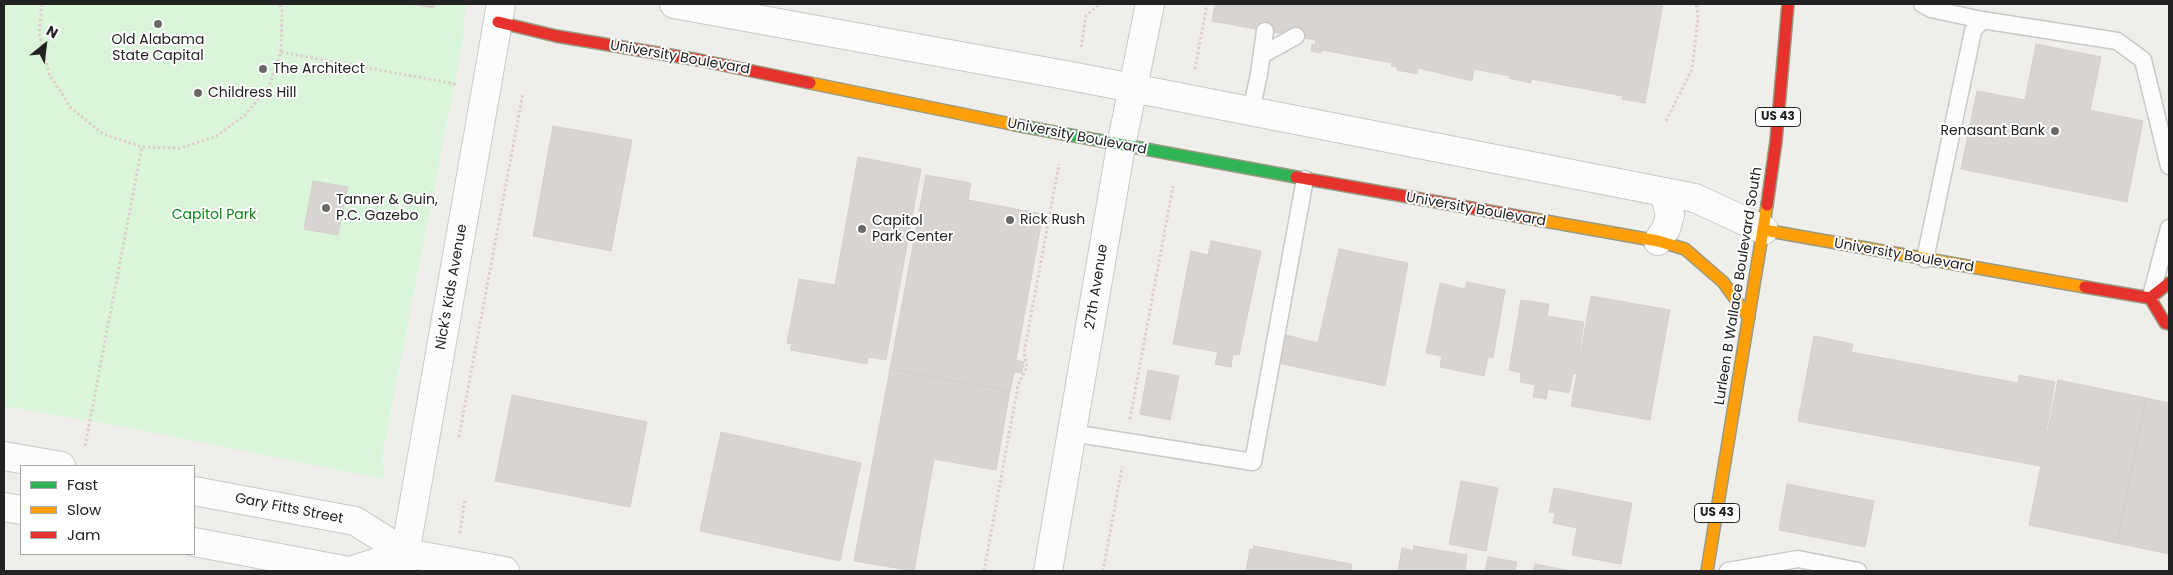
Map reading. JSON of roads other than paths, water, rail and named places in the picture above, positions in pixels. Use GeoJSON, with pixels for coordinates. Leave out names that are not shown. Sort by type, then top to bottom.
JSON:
{"type":"FeatureCollection","features":[{"type":"Feature","properties":{"kind":"main road","name":"Lurleen B Wallace Boulevard South"},"geometry":{"type":"LineString","coordinates":[[1707,571],[1764,230],[1776,141],[1788,4]]}},
{"type":"Feature","properties":{"kind":"main road","name":"University Boulevard"},"geometry":{"type":"LineString","coordinates":[[500,13],[556,36],[699,60],[1174,156],[1658,242],[1685,249],[1701,261],[1723,282],[1749,318]]}},
{"type":"Feature","properties":{"kind":"main road","name":"University Boulevard"},"geometry":{"type":"LineString","coordinates":[[1764,230],[2150,298]]}},
{"type":"Feature","properties":{"kind":"main road"},"geometry":{"type":"LineString","coordinates":[[2169,284],[2150,298],[2165,323],[2169,324]]}},
{"type":"Feature","properties":{"kind":"street","name":"University Boulevard"},"geometry":{"type":"LineString","coordinates":[[674,4],[1134,88],[1695,198],[1764,230]]}},
{"type":"Feature","properties":{"kind":"street","name":"27th Avenue"},"geometry":{"type":"LineString","coordinates":[[1048,571],[1121,146],[1150,4]]}},
{"type":"Feature","properties":{"kind":"street","name":"Nick's Kids Avenue"},"geometry":{"type":"LineString","coordinates":[[404,562],[500,13]]}},
{"type":"Feature","properties":{"kind":"street"},"geometry":{"type":"LineString","coordinates":[[1658,242],[1666,229],[1670,215],[1664,192]]}},
{"type":"Feature","properties":{"kind":"street"},"geometry":{"type":"LineString","coordinates":[[4,456],[56,465]]}},
{"type":"Feature","properties":{"kind":"street","name":"Gary Fitts Street"},"geometry":{"type":"LineString","coordinates":[[195,491],[355,521],[404,562]]}},
{"type":"Feature","properties":{"kind":"street"},"geometry":{"type":"LineString","coordinates":[[4,507],[20,510]]}},
{"type":"Feature","properties":{"kind":"street","name":"Gary Fitts Street"},"geometry":{"type":"LineString","coordinates":[[195,542],[349,571],[404,562],[505,571]]}},
{"type":"Feature","properties":{"kind":"lane"},"geometry":{"type":"LineString","coordinates":[[1922,4],[1931,9],[1982,20],[2117,41],[2143,60],[2169,166]]}},
{"type":"Feature","properties":{"kind":"lane"},"geometry":{"type":"LineString","coordinates":[[1925,259],[1973,31],[1982,20]]}},
{"type":"Feature","properties":{"kind":"lane"},"geometry":{"type":"LineString","coordinates":[[1251,111],[1262,55],[1264,31]]}},
{"type":"Feature","properties":{"kind":"lane"},"geometry":{"type":"LineString","coordinates":[[1262,55],[1296,36]]}},
{"type":"Feature","properties":{"kind":"lane"},"geometry":{"type":"LineString","coordinates":[[1072,433],[1253,462],[1304,179]]}},
{"type":"Feature","properties":{"kind":"lane"},"geometry":{"type":"LineString","coordinates":[[2150,298],[2169,228]]}},
{"type":"Feature","properties":{"kind":"lane"},"geometry":{"type":"LineString","coordinates":[[1728,571],[1798,559],[1858,571]]}},
{"type":"Feature","properties":{"kind":"place","name":"Old Alabama State Capital"},"geometry":{"type":"Point","coordinates":[158,24]}},
{"type":"Feature","properties":{"kind":"place","name":"The Architect"},"geometry":{"type":"Point","coordinates":[263,69]}},
{"type":"Feature","properties":{"kind":"place","name":"Childress Hill"},"geometry":{"type":"Point","coordinates":[198,93]}},
{"type":"Feature","properties":{"kind":"place","name":"Renasant Bank"},"geometry":{"type":"Point","coordinates":[2055,131]}},
{"type":"Feature","properties":{"kind":"place","name":"Tanner & Guin, P.C. Gazebo"},"geometry":{"type":"Point","coordinates":[326,208]}},
{"type":"Feature","properties":{"kind":"place","name":"Rick Rush"},"geometry":{"type":"Point","coordinates":[1010,220]}},
{"type":"Feature","properties":{"kind":"place","name":"Capitol Park Center"},"geometry":{"type":"Point","coordinates":[862,229]}},
{"type":"Feature","properties":{"kind":"park label","name":"Capitol Park"},"geometry":{"type":"Point","coordinates":[214,215]}}]}
